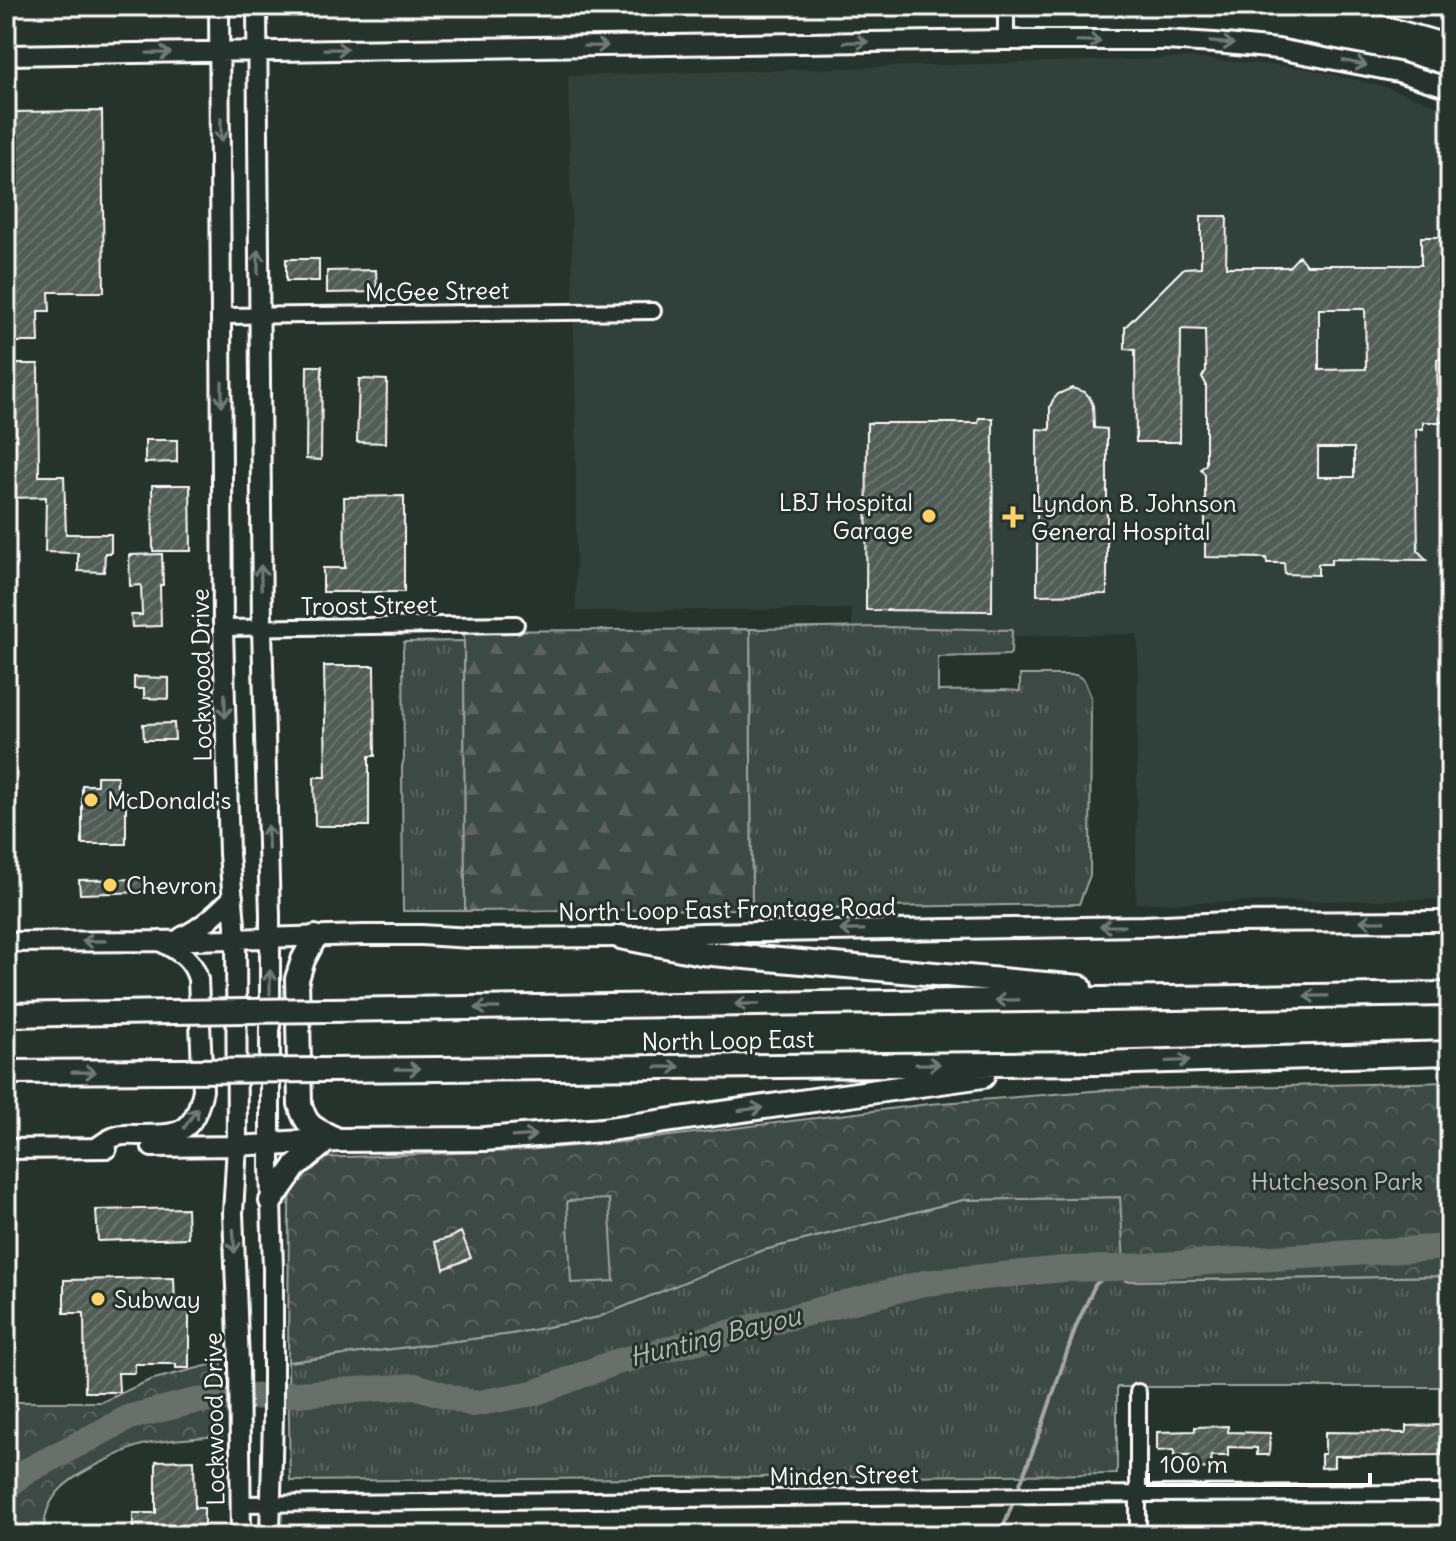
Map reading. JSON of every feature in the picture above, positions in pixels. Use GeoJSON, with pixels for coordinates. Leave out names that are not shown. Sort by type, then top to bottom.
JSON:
{"type":"FeatureCollection","features":[{"type":"Feature","properties":{"kind":"highway"},"geometry":{"type":"LineString","coordinates":[[315,937],[297,979],[300,1104],[311,1128],[333,1140]]}},
{"type":"Feature","properties":{"kind":"highway"},"geometry":{"type":"LineString","coordinates":[[620,937],[701,953],[1197,998]]}},
{"type":"Feature","properties":{"kind":"highway","name":"North Loop East"},"geometry":{"type":"LineString","coordinates":[[6,1015],[1450,994]]}},
{"type":"Feature","properties":{"kind":"highway","name":"North Loop East"},"geometry":{"type":"LineString","coordinates":[[6,1072],[1100,1063],[1450,1053]]}},
{"type":"Feature","properties":{"kind":"highway"},"geometry":{"type":"LineString","coordinates":[[270,1144],[333,1140],[484,1139],[602,1130],[928,1083],[1100,1063]]}},
{"type":"Feature","properties":{"kind":"highway"},"geometry":{"type":"LineString","coordinates":[[271,1201],[295,1167],[333,1140]]}},
{"type":"Feature","properties":{"kind":"main road","name":"Lockwood Drive"},"geometry":{"type":"LineString","coordinates":[[219,6],[223,628],[229,854],[236,937],[237,1146],[233,1213],[241,1535]]}},
{"type":"Feature","properties":{"kind":"main road"},"geometry":{"type":"LineString","coordinates":[[257,6],[258,315],[273,1269],[270,1535]]}},
{"type":"Feature","properties":{"kind":"main road"},"geometry":{"type":"LineString","coordinates":[[1390,6],[1450,23]]}},
{"type":"Feature","properties":{"kind":"main road"},"geometry":{"type":"LineString","coordinates":[[6,55],[1165,40],[1311,54],[1398,72],[1450,88]]}},
{"type":"Feature","properties":{"kind":"main road"},"geometry":{"type":"LineString","coordinates":[[167,940],[196,930],[233,897]]}},
{"type":"Feature","properties":{"kind":"main road","name":"North Loop East Frontage Road"},"geometry":{"type":"LineString","coordinates":[[6,942],[392,935],[620,937],[1227,922],[1450,921]]}},
{"type":"Feature","properties":{"kind":"main road"},"geometry":{"type":"LineString","coordinates":[[96,1148],[117,1136],[178,1133],[189,1124],[200,1104],[203,1090],[198,979],[192,962],[167,940]]}},
{"type":"Feature","properties":{"kind":"main road"},"geometry":{"type":"LineString","coordinates":[[6,1149],[270,1144]]}},
{"type":"Feature","properties":{"kind":"street"},"geometry":{"type":"LineString","coordinates":[[1006,6],[1006,40]]}},
{"type":"Feature","properties":{"kind":"street","name":"McGee Street"},"geometry":{"type":"LineString","coordinates":[[222,316],[653,311]]}},
{"type":"Feature","properties":{"kind":"street","name":"Troost Street"},"geometry":{"type":"LineString","coordinates":[[223,628],[516,624]]}},
{"type":"Feature","properties":{"kind":"street"},"geometry":{"type":"LineString","coordinates":[[1138,1392],[1138,1535]]}},
{"type":"Feature","properties":{"kind":"street","name":"Minden Street"},"geometry":{"type":"LineString","coordinates":[[239,1504],[1450,1493]]}},
{"type":"Feature","properties":{"kind":"shaded area","name":"Lyndon B. Johnson General Hospital"},"geometry":{"type":"Polygon","coordinates":[[[1192,58],[1304,68],[1385,87],[1450,110],[1450,899],[1136,903],[1138,634],[853,639],[851,609],[576,611],[576,425],[568,76],[1192,58]]]}},
{"type":"Feature","properties":{"kind":"green space"},"geometry":{"type":"Polygon","coordinates":[[[885,627],[1012,630],[1009,655],[938,657],[938,691],[1020,691],[1020,675],[1076,675],[1084,680],[1091,697],[1090,875],[1079,904],[752,909],[750,629],[885,627]]]}},
{"type":"Feature","properties":{"kind":"green space"},"geometry":{"type":"Polygon","coordinates":[[[750,629],[752,909],[465,911],[464,631],[750,629]]]}},
{"type":"Feature","properties":{"kind":"green space"},"geometry":{"type":"Polygon","coordinates":[[[464,641],[465,911],[403,911],[404,642],[464,641]]]}},
{"type":"Feature","properties":{"kind":"green space","name":"Hutcheson Park"},"geometry":{"type":"Polygon","coordinates":[[[1450,1082],[1450,1276],[1125,1281],[1120,1197],[963,1200],[760,1251],[599,1317],[511,1334],[288,1362],[289,1205],[295,1177],[317,1158],[514,1151],[622,1142],[929,1104],[1105,1090],[1450,1082]]]}},
{"type":"Feature","properties":{"kind":"green space"},"geometry":{"type":"Polygon","coordinates":[[[1121,1197],[1126,1281],[1450,1276],[1450,1387],[1117,1387],[1117,1474],[290,1481],[288,1362],[511,1334],[598,1317],[760,1251],[963,1200],[1121,1197]]]}},
{"type":"Feature","properties":{"kind":"green space"},"geometry":{"type":"Polygon","coordinates":[[[609,1199],[614,1281],[571,1283],[567,1201],[609,1199]]]}},
{"type":"Feature","properties":{"kind":"green space"},"geometry":{"type":"Polygon","coordinates":[[[222,1362],[222,1436],[162,1441],[124,1452],[83,1473],[62,1488],[48,1508],[44,1535],[6,1535],[6,1402],[102,1402],[150,1380],[222,1362]]]}},
{"type":"Feature","properties":{"kind":"building"},"geometry":{"type":"Polygon","coordinates":[[[102,111],[104,292],[49,292],[50,311],[38,311],[39,342],[6,342],[6,112],[102,111]]]}},
{"type":"Feature","properties":{"kind":"building"},"geometry":{"type":"Polygon","coordinates":[[[1201,216],[1227,216],[1226,267],[1289,267],[1299,256],[1306,265],[1421,265],[1421,237],[1450,237],[1450,359],[1437,359],[1438,408],[1450,408],[1450,422],[1423,422],[1423,429],[1416,429],[1418,551],[1427,560],[1331,559],[1331,564],[1318,564],[1318,575],[1285,574],[1284,563],[1267,563],[1266,558],[1205,557],[1205,475],[1201,469],[1206,464],[1206,384],[1202,377],[1206,371],[1205,330],[1181,329],[1180,442],[1136,442],[1135,350],[1125,349],[1125,327],[1184,268],[1201,267],[1201,216]],[[1319,309],[1319,370],[1366,369],[1365,309],[1319,309]],[[1318,448],[1318,477],[1354,477],[1354,448],[1318,448]]]}},
{"type":"Feature","properties":{"kind":"building"},"geometry":{"type":"Polygon","coordinates":[[[286,259],[319,259],[319,281],[286,281],[286,259]]]}},
{"type":"Feature","properties":{"kind":"building"},"geometry":{"type":"Polygon","coordinates":[[[376,270],[377,292],[327,293],[327,271],[376,270]]]}},
{"type":"Feature","properties":{"kind":"building"},"geometry":{"type":"Polygon","coordinates":[[[6,364],[38,364],[39,476],[64,476],[66,534],[111,534],[111,553],[105,553],[104,572],[78,571],[78,553],[45,552],[46,497],[10,498],[9,468],[6,468],[6,364]]]}},
{"type":"Feature","properties":{"kind":"building"},"geometry":{"type":"Polygon","coordinates":[[[307,366],[322,366],[321,460],[306,459],[307,366]]]}},
{"type":"Feature","properties":{"kind":"building"},"geometry":{"type":"Polygon","coordinates":[[[359,379],[387,380],[386,443],[357,442],[359,379]]]}},
{"type":"Feature","properties":{"kind":"building"},"geometry":{"type":"Polygon","coordinates":[[[1072,388],[1085,392],[1090,398],[1094,428],[1107,429],[1107,594],[1037,595],[1037,429],[1050,430],[1053,400],[1058,394],[1072,388]]]}},
{"type":"Feature","properties":{"kind":"building","name":"LBJ Hospital Garage"},"geometry":{"type":"Polygon","coordinates":[[[979,418],[993,418],[992,611],[866,610],[867,423],[978,423],[979,418]]]}},
{"type":"Feature","properties":{"kind":"building"},"geometry":{"type":"Polygon","coordinates":[[[145,440],[177,440],[177,462],[145,463],[145,440]]]}},
{"type":"Feature","properties":{"kind":"building"},"geometry":{"type":"Polygon","coordinates":[[[152,485],[190,485],[191,551],[153,551],[152,485]]]}},
{"type":"Feature","properties":{"kind":"building"},"geometry":{"type":"Polygon","coordinates":[[[404,496],[404,592],[323,592],[323,568],[345,568],[344,497],[404,496]]]}},
{"type":"Feature","properties":{"kind":"building"},"geometry":{"type":"Polygon","coordinates":[[[162,554],[161,626],[132,627],[131,615],[142,615],[141,585],[130,586],[129,555],[162,554]]]}},
{"type":"Feature","properties":{"kind":"building"},"geometry":{"type":"Polygon","coordinates":[[[324,666],[374,666],[375,756],[369,756],[369,826],[315,826],[314,777],[326,777],[324,666]]]}},
{"type":"Feature","properties":{"kind":"building"},"geometry":{"type":"Polygon","coordinates":[[[134,677],[169,678],[169,699],[144,698],[144,689],[134,689],[134,677]]]}},
{"type":"Feature","properties":{"kind":"building"},"geometry":{"type":"Polygon","coordinates":[[[174,723],[175,740],[144,740],[143,724],[174,723]]]}},
{"type":"Feature","properties":{"kind":"building"},"geometry":{"type":"Polygon","coordinates":[[[97,776],[117,776],[117,792],[126,792],[126,844],[82,844],[82,785],[97,785],[97,776]]]}},
{"type":"Feature","properties":{"kind":"building"},"geometry":{"type":"Polygon","coordinates":[[[146,879],[146,892],[80,894],[79,880],[146,879]]]}},
{"type":"Feature","properties":{"kind":"building"},"geometry":{"type":"Polygon","coordinates":[[[187,1208],[188,1238],[98,1241],[96,1210],[187,1208]]]}},
{"type":"Feature","properties":{"kind":"building"},"geometry":{"type":"Polygon","coordinates":[[[461,1232],[471,1258],[444,1269],[434,1242],[461,1232]]]}},
{"type":"Feature","properties":{"kind":"building"},"geometry":{"type":"Polygon","coordinates":[[[174,1278],[175,1307],[189,1307],[189,1368],[176,1368],[176,1364],[135,1364],[135,1373],[118,1373],[119,1392],[85,1392],[84,1313],[64,1313],[64,1280],[174,1278]]]}},
{"type":"Feature","properties":{"kind":"building"},"geometry":{"type":"Polygon","coordinates":[[[1441,1425],[1441,1455],[1334,1456],[1334,1467],[1321,1468],[1321,1454],[1325,1454],[1325,1432],[1406,1433],[1406,1426],[1441,1425]]]}},
{"type":"Feature","properties":{"kind":"building"},"geometry":{"type":"Polygon","coordinates":[[[1228,1426],[1228,1432],[1270,1433],[1269,1455],[1257,1455],[1257,1448],[1228,1447],[1228,1456],[1211,1456],[1211,1468],[1193,1469],[1193,1456],[1174,1456],[1174,1450],[1157,1451],[1157,1432],[1228,1426]]]}},
{"type":"Feature","properties":{"kind":"building"},"geometry":{"type":"Polygon","coordinates":[[[194,1460],[195,1508],[204,1508],[204,1535],[133,1535],[133,1513],[156,1513],[156,1461],[194,1460]]]}},
{"type":"Feature","properties":{"kind":"waterway","name":"Hunting Bayou"},"geometry":{"type":"LineString","coordinates":[[6,1488],[23,1473],[130,1417],[195,1401],[415,1386],[473,1404],[534,1393],[616,1362],[924,1283],[1063,1269],[1450,1247]]}},
{"type":"Feature","properties":{"kind":"waterway"},"geometry":{"type":"LineString","coordinates":[[1017,1492],[1076,1326],[1095,1285],[1114,1268]]}},
{"type":"Feature","properties":{"kind":"waterway"},"geometry":{"type":"LineString","coordinates":[[1000,1535],[1014,1500]]}},
{"type":"Feature","properties":{"kind":"place","name":"LBJ Hospital Garage"},"geometry":{"type":"Point","coordinates":[929,516]}},
{"type":"Feature","properties":{"kind":"place","name":"Lyndon B. Johnson General Hospital"},"geometry":{"type":"Point","coordinates":[1013,517]}},
{"type":"Feature","properties":{"kind":"place","name":"McDonald's"},"geometry":{"type":"Point","coordinates":[91,800]}},
{"type":"Feature","properties":{"kind":"place","name":"Chevron"},"geometry":{"type":"Point","coordinates":[110,885]}},
{"type":"Feature","properties":{"kind":"place","name":"Subway"},"geometry":{"type":"Point","coordinates":[98,1299]}}]}
